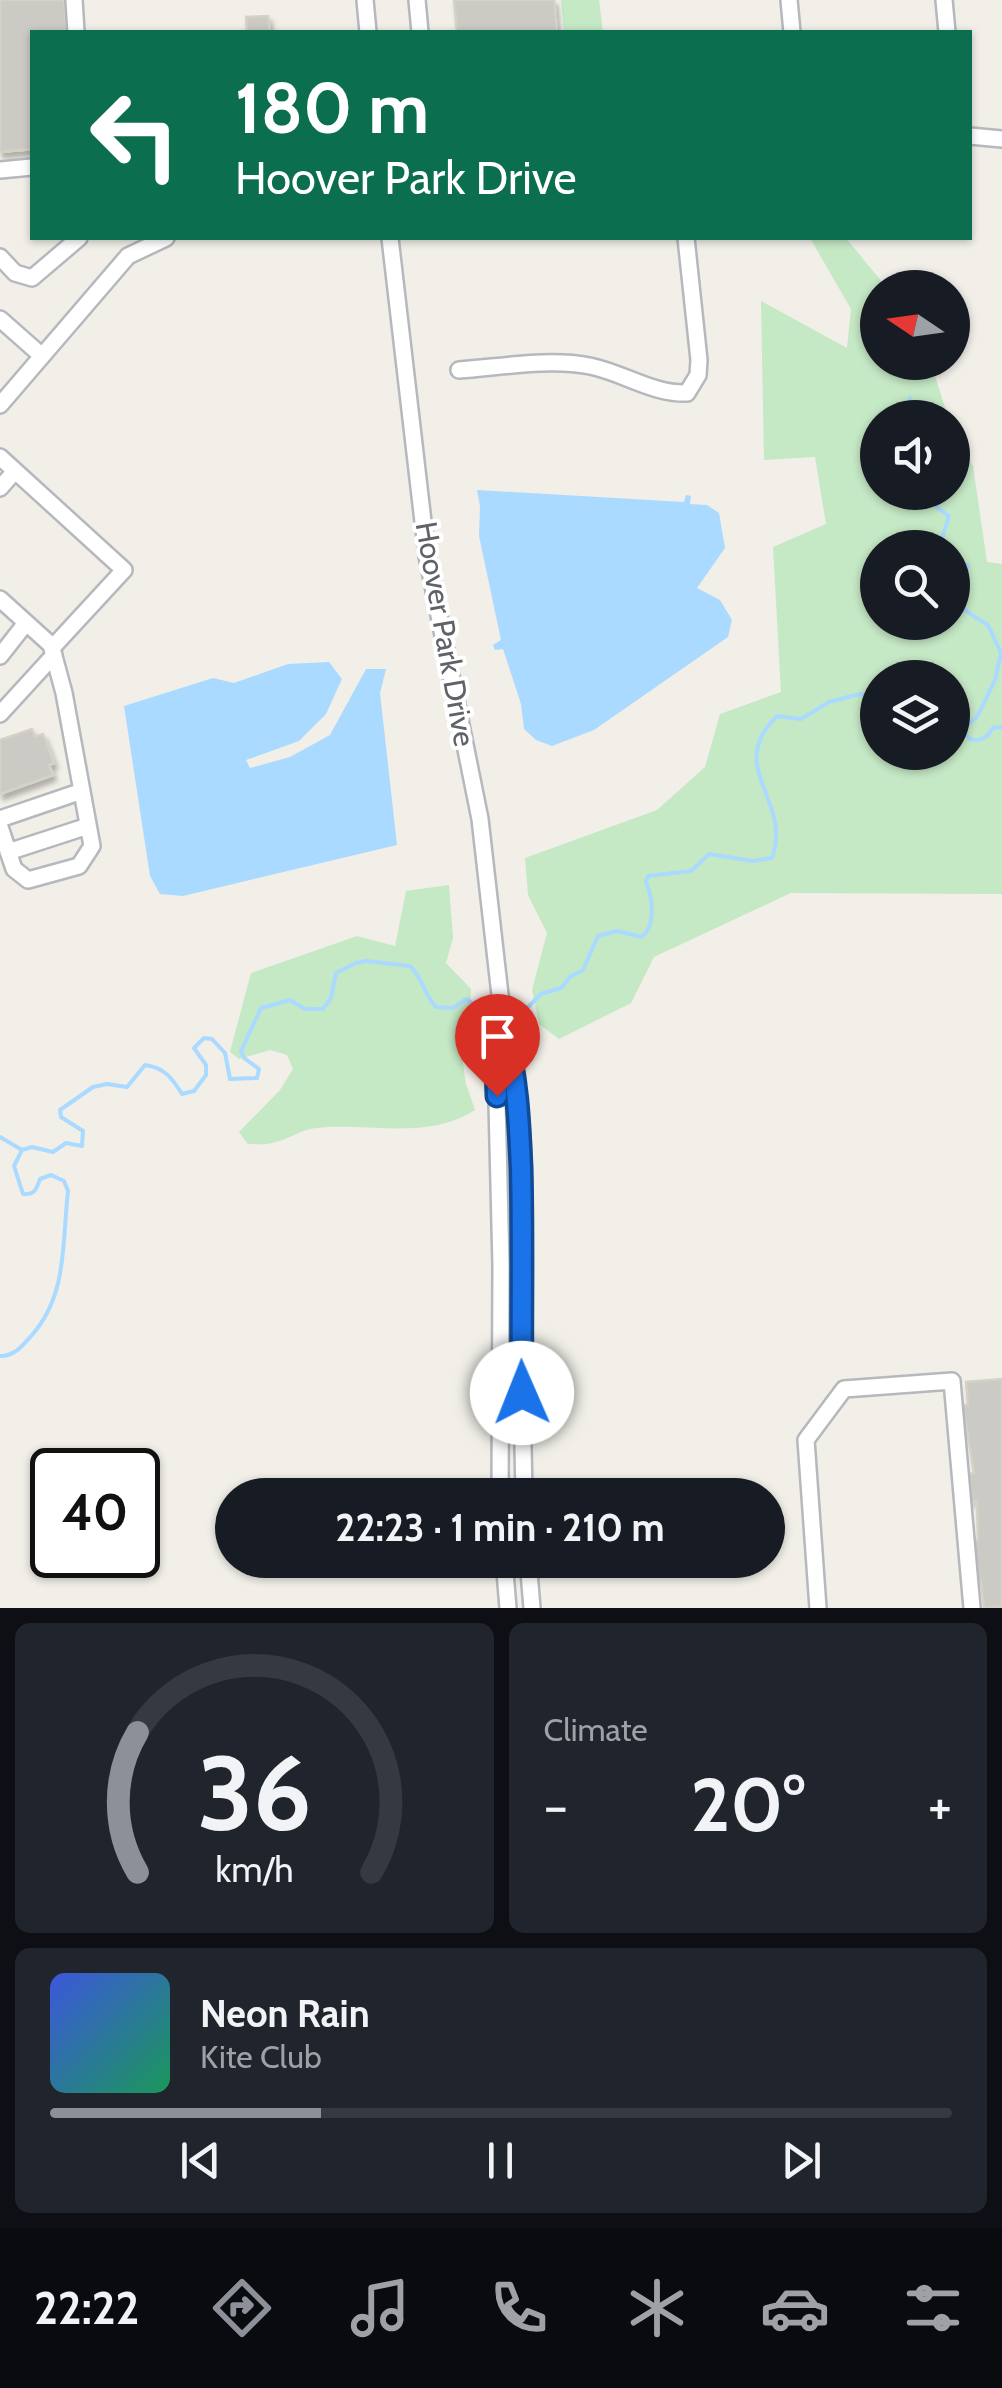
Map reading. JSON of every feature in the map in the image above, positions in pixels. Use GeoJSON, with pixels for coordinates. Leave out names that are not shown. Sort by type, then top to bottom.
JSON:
{"type":"FeatureCollection","features":[{"type":"Feature","properties":{"kind":"street"},"geometry":{"type":"LineString","coordinates":[[74,0],[76,30]]}},
{"type":"Feature","properties":{"kind":"street"},"geometry":{"type":"LineString","coordinates":[[365,0],[368,30]]}},
{"type":"Feature","properties":{"kind":"street"},"geometry":{"type":"LineString","coordinates":[[417,0],[420,30]]}},
{"type":"Feature","properties":{"kind":"street"},"geometry":{"type":"LineString","coordinates":[[788,0],[792,30]]}},
{"type":"Feature","properties":{"kind":"street"},"geometry":{"type":"LineString","coordinates":[[944,0],[947,30]]}},
{"type":"Feature","properties":{"kind":"street"},"geometry":{"type":"LineString","coordinates":[[972,136],[1002,138]]}},
{"type":"Feature","properties":{"kind":"street"},"geometry":{"type":"LineString","coordinates":[[0,170],[30,167]]}},
{"type":"Feature","properties":{"kind":"street"},"geometry":{"type":"LineString","coordinates":[[0,256],[16,273],[32,278],[77,240]]}},
{"type":"Feature","properties":{"kind":"street"},"geometry":{"type":"LineString","coordinates":[[0,405],[128,256],[162,240]]}},
{"type":"Feature","properties":{"kind":"street","name":"Hoover Park Drive"},"geometry":{"type":"LineString","coordinates":[[390,240],[428,556],[480,819],[504,1030],[519,1120],[524,1256],[524,1478]]}},
{"type":"Feature","properties":{"kind":"street"},"geometry":{"type":"LineString","coordinates":[[459,370],[565,364],[593,367],[658,390],[687,393],[698,374],[699,360],[686,240]]}},
{"type":"Feature","properties":{"kind":"street"},"geometry":{"type":"LineString","coordinates":[[0,320],[42,356]]}},
{"type":"Feature","properties":{"kind":"street"},"geometry":{"type":"LineString","coordinates":[[0,458],[124,570],[0,714]]}},
{"type":"Feature","properties":{"kind":"street"},"geometry":{"type":"LineString","coordinates":[[0,488],[15,471]]}},
{"type":"Feature","properties":{"kind":"street"},"geometry":{"type":"LineString","coordinates":[[0,598],[53,651],[64,692],[82,791],[88,826],[92,846],[79,866],[28,880],[14,868],[0,823],[82,791]]}},
{"type":"Feature","properties":{"kind":"street"},"geometry":{"type":"LineString","coordinates":[[0,656],[26,622]]}},
{"type":"Feature","properties":{"kind":"street"},"geometry":{"type":"LineString","coordinates":[[8,852],[88,826]]}},
{"type":"Feature","properties":{"kind":"street","name":"Hoover Park Drive"},"geometry":{"type":"LineString","coordinates":[[500,1478],[501,1266],[496,1062],[504,1030]]}},
{"type":"Feature","properties":{"kind":"street"},"geometry":{"type":"LineString","coordinates":[[818,1608],[806,1440],[844,1390],[952,1381],[972,1608]]}},
{"type":"Feature","properties":{"kind":"street"},"geometry":{"type":"LineString","coordinates":[[506,1578],[508,1608]]}},
{"type":"Feature","properties":{"kind":"street"},"geometry":{"type":"LineString","coordinates":[[530,1578],[532,1608]]}},
{"type":"Feature","properties":{"kind":"green space"},"geometry":{"type":"Polygon","coordinates":[[[561,0],[599,0],[603,30],[564,30],[561,0]]]}},
{"type":"Feature","properties":{"kind":"green space"},"geometry":{"type":"Polygon","coordinates":[[[811,240],[848,240],[872,270],[860,270],[860,380],[936,380],[943,400],[860,400],[860,510],[970,510],[970,461],[973,466],[987,562],[1002,564],[1002,894],[791,893],[654,957],[631,1003],[559,1039],[539,1024],[532,990],[547,933],[528,895],[525,858],[657,810],[705,767],[720,714],[781,692],[773,547],[826,524],[815,457],[764,460],[761,301],[847,348],[851,309],[811,240]]]}},
{"type":"Feature","properties":{"kind":"green space"},"geometry":{"type":"Polygon","coordinates":[[[449,885],[453,938],[446,963],[471,989],[468,1039],[461,1050],[475,1110],[437,1125],[417,1128],[316,1128],[272,1143],[248,1144],[239,1132],[280,1090],[293,1069],[287,1055],[270,1050],[239,1059],[230,1052],[251,973],[357,936],[395,946],[406,891],[449,885]]]}},
{"type":"Feature","properties":{"kind":"water"},"geometry":{"type":"Polygon","coordinates":[[[477,490],[684,502],[686,495],[691,496],[690,504],[707,505],[719,513],[725,548],[697,588],[720,600],[732,620],[728,637],[594,730],[552,746],[536,740],[524,729],[521,704],[503,649],[495,650],[493,645],[501,640],[479,536],[477,490]]]}},
{"type":"Feature","properties":{"kind":"water"},"geometry":{"type":"Polygon","coordinates":[[[329,662],[342,679],[326,714],[299,741],[246,760],[250,768],[290,757],[330,735],[366,669],[386,669],[380,693],[397,845],[183,896],[160,894],[150,876],[124,706],[213,678],[234,683],[288,664],[329,662]]]}},
{"type":"Feature","properties":{"kind":"building"},"geometry":{"type":"Polygon","coordinates":[[[0,0],[64,0],[67,30],[30,30],[30,149],[0,152],[0,0]]]}},
{"type":"Feature","properties":{"kind":"building"},"geometry":{"type":"Polygon","coordinates":[[[454,0],[554,0],[557,30],[457,30],[454,0]]]}},
{"type":"Feature","properties":{"kind":"building"},"geometry":{"type":"Polygon","coordinates":[[[268,16],[270,30],[247,30],[246,17],[268,16]]]}},
{"type":"Feature","properties":{"kind":"building"},"geometry":{"type":"Polygon","coordinates":[[[32,729],[35,737],[43,734],[54,763],[49,765],[53,775],[0,794],[0,740],[32,729]]]}},
{"type":"Feature","properties":{"kind":"building"},"geometry":{"type":"Polygon","coordinates":[[[1002,1379],[1002,1606],[984,1608],[981,1580],[977,1581],[973,1540],[978,1540],[977,1501],[972,1501],[969,1474],[974,1473],[963,1405],[968,1405],[966,1382],[1002,1379]]]}},
{"type":"Feature","properties":{"kind":"waterway"},"geometry":{"type":"LineString","coordinates":[[941,510],[949,516],[945,530]]}},
{"type":"Feature","properties":{"kind":"waterway"},"geometry":{"type":"LineString","coordinates":[[970,614],[988,625],[1001,653],[995,680],[977,717],[970,723]]}},
{"type":"Feature","properties":{"kind":"waterway"},"geometry":{"type":"LineString","coordinates":[[509,1025],[518,1025],[525,1010],[541,994],[561,988],[583,970],[598,936],[617,931],[641,937],[646,933],[652,912],[648,876],[691,871],[709,854],[753,861],[772,858],[774,818],[758,768],[762,735],[777,716],[801,719],[829,702],[860,694]]}},
{"type":"Feature","properties":{"kind":"waterway"},"geometry":{"type":"LineString","coordinates":[[970,739],[983,738],[993,728],[1002,727]]}},
{"type":"Feature","properties":{"kind":"waterway"},"geometry":{"type":"LineString","coordinates":[[0,1137],[22,1150],[32,1147],[53,1152],[66,1143],[82,1146],[83,1131],[61,1117],[60,1110],[93,1087],[127,1087],[145,1065],[167,1075],[182,1094],[194,1091],[206,1075],[206,1065],[194,1048],[204,1038],[212,1039],[225,1053],[230,1079],[257,1078],[259,1069],[241,1051],[261,1008],[290,1000],[305,1009],[323,1009],[331,998],[336,973],[356,963],[410,966],[436,1007],[453,1008],[466,999],[500,1022]]}},
{"type":"Feature","properties":{"kind":"waterway"},"geometry":{"type":"LineString","coordinates":[[0,1356],[18,1350],[44,1319],[58,1285],[63,1248],[68,1191],[64,1181],[51,1175],[40,1179],[33,1193],[23,1194],[14,1166],[22,1150]]}},
{"type":"Feature","properties":{"kind":"route"},"geometry":{"type":"LineString","coordinates":[[497,1096],[496,1062],[504,1030],[519,1120],[524,1256],[522,1393]]}}]}
